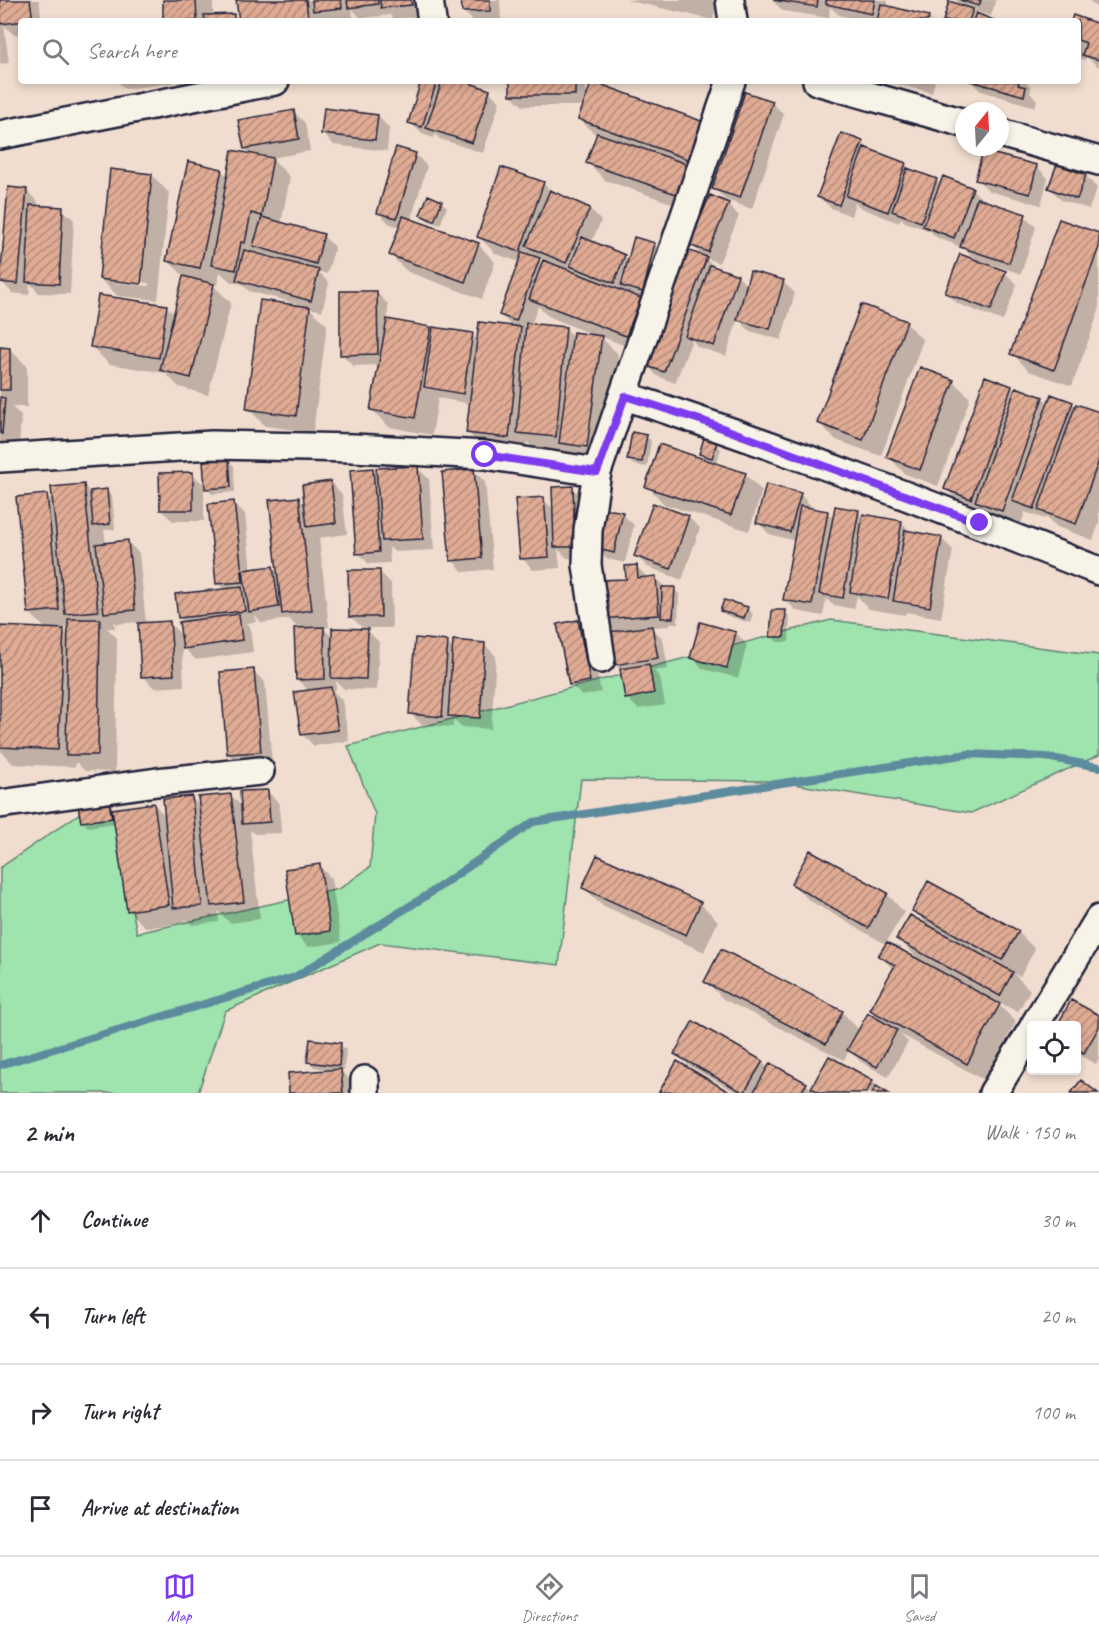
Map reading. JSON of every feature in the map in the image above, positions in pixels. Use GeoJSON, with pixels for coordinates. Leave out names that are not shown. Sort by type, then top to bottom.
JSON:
{"type":"FeatureCollection","features":[{"type":"Feature","properties":{"kind":"street"},"geometry":{"type":"LineString","coordinates":[[429,0],[432,18]]}},
{"type":"Feature","properties":{"kind":"street"},"geometry":{"type":"LineString","coordinates":[[730,0],[733,18]]}},
{"type":"Feature","properties":{"kind":"street"},"geometry":{"type":"LineString","coordinates":[[0,135],[260,84]]}},
{"type":"Feature","properties":{"kind":"street"},"geometry":{"type":"LineString","coordinates":[[601,659],[587,565],[588,530],[597,472],[625,396],[730,84]]}},
{"type":"Feature","properties":{"kind":"street"},"geometry":{"type":"LineString","coordinates":[[828,84],[955,120]]}},
{"type":"Feature","properties":{"kind":"street"},"geometry":{"type":"LineString","coordinates":[[1009,136],[1099,161]]}},
{"type":"Feature","properties":{"kind":"street"},"geometry":{"type":"LineString","coordinates":[[625,396],[747,437],[980,523],[1099,571]]}},
{"type":"Feature","properties":{"kind":"street"},"geometry":{"type":"LineString","coordinates":[[0,458],[212,445],[354,448],[485,455],[597,472]]}},
{"type":"Feature","properties":{"kind":"street"},"geometry":{"type":"LineString","coordinates":[[0,804],[157,782],[260,771]]}},
{"type":"Feature","properties":{"kind":"street"},"geometry":{"type":"LineString","coordinates":[[1037,1021],[1099,919]]}},
{"type":"Feature","properties":{"kind":"street"},"geometry":{"type":"LineString","coordinates":[[993,1093],[1027,1037]]}},
{"type":"Feature","properties":{"kind":"green space"},"geometry":{"type":"Polygon","coordinates":[[[831,620],[1099,655],[1099,755],[971,813],[775,781],[581,779],[559,965],[380,943],[225,1011],[198,1093],[0,1093],[0,868],[108,794],[137,933],[339,889],[370,867],[375,814],[348,746],[831,620]]]}},
{"type":"Feature","properties":{"kind":"building"},"geometry":{"type":"Polygon","coordinates":[[[0,0],[30,0],[33,18],[18,18],[18,22],[1,24],[0,0]]]}},
{"type":"Feature","properties":{"kind":"building"},"geometry":{"type":"Polygon","coordinates":[[[163,0],[196,0],[197,18],[163,18],[163,0]]]}},
{"type":"Feature","properties":{"kind":"building"},"geometry":{"type":"Polygon","coordinates":[[[236,0],[306,0],[308,17],[239,18],[236,0]]]}},
{"type":"Feature","properties":{"kind":"building"},"geometry":{"type":"Polygon","coordinates":[[[312,0],[341,0],[342,8],[313,11],[312,0]]]}},
{"type":"Feature","properties":{"kind":"building"},"geometry":{"type":"Polygon","coordinates":[[[347,0],[378,0],[378,4],[348,8],[347,0]]]}},
{"type":"Feature","properties":{"kind":"building"},"geometry":{"type":"Polygon","coordinates":[[[380,0],[411,0],[412,5],[381,8],[380,0]]]}},
{"type":"Feature","properties":{"kind":"building"},"geometry":{"type":"Polygon","coordinates":[[[461,0],[490,0],[490,11],[462,12],[461,0]]]}},
{"type":"Feature","properties":{"kind":"building"},"geometry":{"type":"Polygon","coordinates":[[[773,0],[818,0],[817,7],[773,0]]]}},
{"type":"Feature","properties":{"kind":"building"},"geometry":{"type":"Polygon","coordinates":[[[826,0],[875,0],[872,14],[826,4],[826,0]]]}},
{"type":"Feature","properties":{"kind":"building"},"geometry":{"type":"Polygon","coordinates":[[[960,0],[981,0],[979,6],[960,0]]]}},
{"type":"Feature","properties":{"kind":"building"},"geometry":{"type":"Polygon","coordinates":[[[949,1],[973,9],[970,18],[944,18],[949,1]]]}},
{"type":"Feature","properties":{"kind":"building"},"geometry":{"type":"Polygon","coordinates":[[[881,4],[929,16],[929,18],[878,18],[881,4]]]}},
{"type":"Feature","properties":{"kind":"building"},"geometry":{"type":"Polygon","coordinates":[[[976,13],[988,18],[974,18],[976,13]]]}},
{"type":"Feature","properties":{"kind":"building"},"geometry":{"type":"Polygon","coordinates":[[[234,14],[234,18],[204,18],[204,15],[234,14]]]}},
{"type":"Feature","properties":{"kind":"building"},"geometry":{"type":"Polygon","coordinates":[[[1073,15],[1099,24],[1099,60],[1082,55],[1086,43],[1081,41],[1081,18],[1072,18],[1073,15]]]}},
{"type":"Feature","properties":{"kind":"building"},"geometry":{"type":"Polygon","coordinates":[[[420,84],[436,84],[422,127],[408,123],[420,84]]]}},
{"type":"Feature","properties":{"kind":"building"},"geometry":{"type":"Polygon","coordinates":[[[441,84],[473,84],[490,90],[472,143],[426,128],[441,84]]]}},
{"type":"Feature","properties":{"kind":"building"},"geometry":{"type":"Polygon","coordinates":[[[510,84],[575,84],[575,95],[510,95],[510,84]]]}},
{"type":"Feature","properties":{"kind":"building"},"geometry":{"type":"Polygon","coordinates":[[[591,84],[600,84],[704,122],[690,160],[578,119],[591,84]]]}},
{"type":"Feature","properties":{"kind":"building"},"geometry":{"type":"Polygon","coordinates":[[[982,84],[1018,84],[1026,87],[1024,96],[982,84]]]}},
{"type":"Feature","properties":{"kind":"building"},"geometry":{"type":"Polygon","coordinates":[[[745,92],[773,101],[740,198],[712,189],[745,92]]]}},
{"type":"Feature","properties":{"kind":"building"},"geometry":{"type":"Polygon","coordinates":[[[324,108],[378,115],[375,140],[321,134],[324,108]]]}},
{"type":"Feature","properties":{"kind":"building"},"geometry":{"type":"Polygon","coordinates":[[[294,110],[299,139],[244,149],[238,120],[294,110]]]}},
{"type":"Feature","properties":{"kind":"building"},"geometry":{"type":"Polygon","coordinates":[[[597,133],[693,166],[682,196],[586,163],[597,133]]]}},
{"type":"Feature","properties":{"kind":"building"},"geometry":{"type":"Polygon","coordinates":[[[841,133],[863,141],[839,205],[817,197],[841,133]]]}},
{"type":"Feature","properties":{"kind":"building"},"geometry":{"type":"Polygon","coordinates":[[[396,147],[416,153],[397,218],[377,213],[396,147]]]}},
{"type":"Feature","properties":{"kind":"building"},"geometry":{"type":"Polygon","coordinates":[[[864,147],[906,163],[888,212],[846,196],[864,147]]]}},
{"type":"Feature","properties":{"kind":"building"},"geometry":{"type":"Polygon","coordinates":[[[232,150],[273,158],[262,216],[251,213],[245,243],[241,242],[236,270],[211,265],[232,150]]]}},
{"type":"Feature","properties":{"kind":"building"},"geometry":{"type":"Polygon","coordinates":[[[982,156],[1002,156],[1037,165],[1030,194],[975,180],[982,156]]]}},
{"type":"Feature","properties":{"kind":"building"},"geometry":{"type":"Polygon","coordinates":[[[188,161],[222,169],[200,268],[166,261],[188,161]]]}},
{"type":"Feature","properties":{"kind":"building"},"geometry":{"type":"Polygon","coordinates":[[[1057,164],[1086,175],[1077,199],[1048,188],[1057,164]]]}},
{"type":"Feature","properties":{"kind":"building"},"geometry":{"type":"Polygon","coordinates":[[[501,167],[544,182],[520,252],[477,237],[501,167]]]}},
{"type":"Feature","properties":{"kind":"building"},"geometry":{"type":"Polygon","coordinates":[[[907,168],[937,179],[921,222],[892,211],[907,168]]]}},
{"type":"Feature","properties":{"kind":"building"},"geometry":{"type":"Polygon","coordinates":[[[110,169],[152,174],[141,284],[99,279],[110,169]]]}},
{"type":"Feature","properties":{"kind":"building"},"geometry":{"type":"Polygon","coordinates":[[[943,176],[973,188],[954,238],[923,226],[943,176]]]}},
{"type":"Feature","properties":{"kind":"building"},"geometry":{"type":"Polygon","coordinates":[[[8,187],[27,189],[18,284],[0,282],[8,187]]]}},
{"type":"Feature","properties":{"kind":"building"},"geometry":{"type":"Polygon","coordinates":[[[550,190],[590,208],[566,263],[526,246],[550,190]]]}},
{"type":"Feature","properties":{"kind":"building"},"geometry":{"type":"Polygon","coordinates":[[[428,195],[442,201],[434,221],[420,215],[428,195]]]}},
{"type":"Feature","properties":{"kind":"building"},"geometry":{"type":"Polygon","coordinates":[[[710,195],[729,203],[708,252],[689,245],[710,195]]]}},
{"type":"Feature","properties":{"kind":"building"},"geometry":{"type":"Polygon","coordinates":[[[977,198],[1026,214],[1009,263],[960,247],[977,198]]]}},
{"type":"Feature","properties":{"kind":"building"},"geometry":{"type":"Polygon","coordinates":[[[30,205],[63,207],[59,284],[26,282],[30,205]]]}},
{"type":"Feature","properties":{"kind":"building"},"geometry":{"type":"Polygon","coordinates":[[[403,216],[479,243],[465,282],[389,255],[403,216]]]}},
{"type":"Feature","properties":{"kind":"building"},"geometry":{"type":"Polygon","coordinates":[[[262,217],[324,234],[316,264],[253,246],[262,217]]]}},
{"type":"Feature","properties":{"kind":"building"},"geometry":{"type":"Polygon","coordinates":[[[1059,219],[1099,233],[1099,247],[1054,370],[1010,354],[1059,219]]]}},
{"type":"Feature","properties":{"kind":"building"},"geometry":{"type":"Polygon","coordinates":[[[582,237],[625,255],[614,283],[570,266],[582,237]]]}},
{"type":"Feature","properties":{"kind":"building"},"geometry":{"type":"Polygon","coordinates":[[[634,237],[655,243],[643,292],[621,286],[634,237]]]}},
{"type":"Feature","properties":{"kind":"building"},"geometry":{"type":"Polygon","coordinates":[[[244,250],[319,270],[311,301],[236,280],[244,250]]]}},
{"type":"Feature","properties":{"kind":"building"},"geometry":{"type":"Polygon","coordinates":[[[687,250],[707,257],[664,372],[644,365],[687,250]]]}},
{"type":"Feature","properties":{"kind":"building"},"geometry":{"type":"Polygon","coordinates":[[[522,252],[540,258],[516,321],[499,315],[522,252]]]}},
{"type":"Feature","properties":{"kind":"building"},"geometry":{"type":"Polygon","coordinates":[[[960,254],[1006,271],[991,310],[945,293],[960,254]]]}},
{"type":"Feature","properties":{"kind":"building"},"geometry":{"type":"Polygon","coordinates":[[[543,260],[641,298],[626,336],[529,299],[543,260]]]}},
{"type":"Feature","properties":{"kind":"building"},"geometry":{"type":"Polygon","coordinates":[[[710,265],[738,275],[714,346],[685,336],[710,265]]]}},
{"type":"Feature","properties":{"kind":"building"},"geometry":{"type":"Polygon","coordinates":[[[750,271],[784,280],[770,329],[737,320],[750,271]]]}},
{"type":"Feature","properties":{"kind":"building"},"geometry":{"type":"Polygon","coordinates":[[[183,276],[214,284],[191,378],[160,370],[183,276]]]}},
{"type":"Feature","properties":{"kind":"building"},"geometry":{"type":"Polygon","coordinates":[[[340,291],[377,291],[378,354],[340,355],[340,291]]]}},
{"type":"Feature","properties":{"kind":"building"},"geometry":{"type":"Polygon","coordinates":[[[98,295],[167,305],[159,358],[90,347],[98,295]]]}},
{"type":"Feature","properties":{"kind":"building"},"geometry":{"type":"Polygon","coordinates":[[[260,300],[310,307],[296,416],[246,409],[260,300]]]}},
{"type":"Feature","properties":{"kind":"building"},"geometry":{"type":"Polygon","coordinates":[[[861,304],[907,321],[863,440],[817,423],[861,304]]]}},
{"type":"Feature","properties":{"kind":"building"},"geometry":{"type":"Polygon","coordinates":[[[387,319],[431,327],[415,418],[370,410],[387,319]]]}},
{"type":"Feature","properties":{"kind":"building"},"geometry":{"type":"Polygon","coordinates":[[[479,322],[521,327],[509,438],[466,433],[479,322]]]}},
{"type":"Feature","properties":{"kind":"building"},"geometry":{"type":"Polygon","coordinates":[[[526,323],[566,327],[556,437],[517,433],[526,323]]]}},
{"type":"Feature","properties":{"kind":"building"},"geometry":{"type":"Polygon","coordinates":[[[433,327],[473,333],[463,394],[424,387],[433,327]]]}},
{"type":"Feature","properties":{"kind":"building"},"geometry":{"type":"Polygon","coordinates":[[[573,332],[602,336],[587,447],[559,443],[573,332]]]}},
{"type":"Feature","properties":{"kind":"building"},"geometry":{"type":"Polygon","coordinates":[[[0,347],[10,348],[10,390],[0,390],[0,347]]]}},
{"type":"Feature","properties":{"kind":"building"},"geometry":{"type":"Polygon","coordinates":[[[920,367],[954,380],[920,470],[886,457],[920,367]]]}},
{"type":"Feature","properties":{"kind":"building"},"geometry":{"type":"Polygon","coordinates":[[[985,376],[1012,386],[971,499],[944,489],[985,376]]]}},
{"type":"Feature","properties":{"kind":"building"},"geometry":{"type":"Polygon","coordinates":[[[1016,387],[1043,397],[1002,511],[975,501],[1016,387]]]}},
{"type":"Feature","properties":{"kind":"building"},"geometry":{"type":"Polygon","coordinates":[[[1051,394],[1073,402],[1034,509],[1012,501],[1051,394]]]}},
{"type":"Feature","properties":{"kind":"building"},"geometry":{"type":"Polygon","coordinates":[[[0,397],[5,398],[2,434],[0,433],[0,397]]]}},
{"type":"Feature","properties":{"kind":"building"},"geometry":{"type":"Polygon","coordinates":[[[1076,404],[1099,412],[1099,460],[1076,524],[1038,510],[1076,404]]]}},
{"type":"Feature","properties":{"kind":"building"},"geometry":{"type":"Polygon","coordinates":[[[632,432],[647,435],[642,462],[627,460],[632,432]]]}},
{"type":"Feature","properties":{"kind":"building"},"geometry":{"type":"Polygon","coordinates":[[[704,438],[717,442],[712,458],[699,454],[704,438]]]}},
{"type":"Feature","properties":{"kind":"building"},"geometry":{"type":"Polygon","coordinates":[[[659,444],[746,473],[731,515],[645,487],[659,444]]]}},
{"type":"Feature","properties":{"kind":"building"},"geometry":{"type":"Polygon","coordinates":[[[229,459],[231,487],[205,489],[203,461],[229,459]]]}},
{"type":"Feature","properties":{"kind":"building"},"geometry":{"type":"Polygon","coordinates":[[[418,466],[423,539],[382,541],[376,468],[418,466]]]}},
{"type":"Feature","properties":{"kind":"building"},"geometry":{"type":"Polygon","coordinates":[[[373,468],[379,552],[356,554],[350,470],[373,468]]]}},
{"type":"Feature","properties":{"kind":"building"},"geometry":{"type":"Polygon","coordinates":[[[474,469],[482,558],[450,561],[442,472],[474,469]]]}},
{"type":"Feature","properties":{"kind":"building"},"geometry":{"type":"Polygon","coordinates":[[[193,472],[193,510],[160,510],[159,473],[193,472]]]}},
{"type":"Feature","properties":{"kind":"building"},"geometry":{"type":"Polygon","coordinates":[[[331,481],[336,523],[307,527],[302,485],[331,481]]]}},
{"type":"Feature","properties":{"kind":"building"},"geometry":{"type":"Polygon","coordinates":[[[84,484],[98,611],[65,614],[51,487],[84,484]]]}},
{"type":"Feature","properties":{"kind":"building"},"geometry":{"type":"Polygon","coordinates":[[[766,484],[801,493],[790,532],[756,523],[766,484]]]}},
{"type":"Feature","properties":{"kind":"building"},"geometry":{"type":"Polygon","coordinates":[[[573,486],[575,547],[554,547],[552,487],[573,486]]]}},
{"type":"Feature","properties":{"kind":"building"},"geometry":{"type":"Polygon","coordinates":[[[107,489],[110,524],[93,526],[90,491],[107,489]]]}},
{"type":"Feature","properties":{"kind":"building"},"geometry":{"type":"Polygon","coordinates":[[[47,494],[59,610],[28,613],[16,497],[47,494]]]}},
{"type":"Feature","properties":{"kind":"building"},"geometry":{"type":"Polygon","coordinates":[[[299,497],[312,610],[282,614],[269,500],[299,497]]]}},
{"type":"Feature","properties":{"kind":"building"},"geometry":{"type":"Polygon","coordinates":[[[544,497],[549,557],[520,559],[515,499],[544,497]]]}},
{"type":"Feature","properties":{"kind":"building"},"geometry":{"type":"Polygon","coordinates":[[[234,501],[243,582],[216,584],[208,504],[234,501]]]}},
{"type":"Feature","properties":{"kind":"building"},"geometry":{"type":"Polygon","coordinates":[[[653,503],[689,516],[671,569],[634,556],[653,503]]]}},
{"type":"Feature","properties":{"kind":"building"},"geometry":{"type":"Polygon","coordinates":[[[800,506],[828,511],[812,605],[783,600],[800,506]]]}},
{"type":"Feature","properties":{"kind":"building"},"geometry":{"type":"Polygon","coordinates":[[[835,506],[859,510],[843,598],[819,594],[835,506]]]}},
{"type":"Feature","properties":{"kind":"building"},"geometry":{"type":"Polygon","coordinates":[[[603,508],[623,512],[614,553],[594,548],[603,508]]]}},
{"type":"Feature","properties":{"kind":"building"},"geometry":{"type":"Polygon","coordinates":[[[863,514],[902,521],[888,599],[850,592],[863,514]]]}},
{"type":"Feature","properties":{"kind":"building"},"geometry":{"type":"Polygon","coordinates":[[[905,530],[942,537],[930,607],[893,601],[905,530]]]}},
{"type":"Feature","properties":{"kind":"building"},"geometry":{"type":"Polygon","coordinates":[[[128,540],[135,610],[104,613],[96,544],[128,540]]]}},
{"type":"Feature","properties":{"kind":"building"},"geometry":{"type":"Polygon","coordinates":[[[637,565],[638,578],[656,576],[659,615],[599,619],[597,580],[626,579],[625,566],[637,565]]]}},
{"type":"Feature","properties":{"kind":"building"},"geometry":{"type":"Polygon","coordinates":[[[273,566],[279,607],[249,612],[243,570],[273,566]]]}},
{"type":"Feature","properties":{"kind":"building"},"geometry":{"type":"Polygon","coordinates":[[[348,570],[380,570],[381,617],[349,617],[348,570]]]}},
{"type":"Feature","properties":{"kind":"building"},"geometry":{"type":"Polygon","coordinates":[[[242,587],[245,611],[178,618],[175,594],[242,587]]]}},
{"type":"Feature","properties":{"kind":"building"},"geometry":{"type":"Polygon","coordinates":[[[662,587],[675,587],[673,618],[661,618],[662,587]]]}},
{"type":"Feature","properties":{"kind":"building"},"geometry":{"type":"Polygon","coordinates":[[[724,600],[748,607],[744,618],[720,611],[724,600]]]}},
{"type":"Feature","properties":{"kind":"building"},"geometry":{"type":"Polygon","coordinates":[[[772,610],[786,610],[784,637],[770,637],[772,610]]]}},
{"type":"Feature","properties":{"kind":"building"},"geometry":{"type":"Polygon","coordinates":[[[239,614],[242,640],[183,649],[179,622],[239,614]]]}},
{"type":"Feature","properties":{"kind":"building"},"geometry":{"type":"Polygon","coordinates":[[[68,619],[100,619],[98,755],[66,755],[68,619]]]}},
{"type":"Feature","properties":{"kind":"building"},"geometry":{"type":"Polygon","coordinates":[[[578,620],[590,681],[569,685],[557,624],[578,620]]]}},
{"type":"Feature","properties":{"kind":"building"},"geometry":{"type":"Polygon","coordinates":[[[170,621],[174,675],[141,677],[138,623],[170,621]]]}},
{"type":"Feature","properties":{"kind":"building"},"geometry":{"type":"Polygon","coordinates":[[[700,622],[736,632],[727,668],[690,658],[700,622]]]}},
{"type":"Feature","properties":{"kind":"building"},"geometry":{"type":"Polygon","coordinates":[[[0,626],[64,629],[58,750],[0,747],[0,626]]]}},
{"type":"Feature","properties":{"kind":"building"},"geometry":{"type":"Polygon","coordinates":[[[652,626],[658,658],[614,665],[609,632],[652,626]]]}},
{"type":"Feature","properties":{"kind":"building"},"geometry":{"type":"Polygon","coordinates":[[[324,627],[325,679],[296,680],[294,628],[324,627]]]}},
{"type":"Feature","properties":{"kind":"building"},"geometry":{"type":"Polygon","coordinates":[[[332,628],[368,629],[366,679],[331,678],[332,628]]]}},
{"type":"Feature","properties":{"kind":"building"},"geometry":{"type":"Polygon","coordinates":[[[415,638],[448,641],[442,717],[409,714],[415,638]]]}},
{"type":"Feature","properties":{"kind":"building"},"geometry":{"type":"Polygon","coordinates":[[[453,640],[485,643],[480,718],[448,716],[453,640]]]}},
{"type":"Feature","properties":{"kind":"building"},"geometry":{"type":"Polygon","coordinates":[[[649,664],[654,693],[625,699],[620,669],[649,664]]]}},
{"type":"Feature","properties":{"kind":"building"},"geometry":{"type":"Polygon","coordinates":[[[254,669],[261,752],[227,754],[220,672],[254,669]]]}},
{"type":"Feature","properties":{"kind":"building"},"geometry":{"type":"Polygon","coordinates":[[[331,687],[338,730],[301,735],[294,692],[331,687]]]}},
{"type":"Feature","properties":{"kind":"building"},"geometry":{"type":"Polygon","coordinates":[[[268,790],[270,822],[242,824],[240,791],[268,790]]]}},
{"type":"Feature","properties":{"kind":"building"},"geometry":{"type":"Polygon","coordinates":[[[231,794],[244,902],[211,906],[198,797],[231,794]]]}},
{"type":"Feature","properties":{"kind":"building"},"geometry":{"type":"Polygon","coordinates":[[[192,796],[202,906],[173,908],[163,799],[192,796]]]}},
{"type":"Feature","properties":{"kind":"building"},"geometry":{"type":"Polygon","coordinates":[[[109,802],[112,818],[81,822],[78,806],[109,802]]]}},
{"type":"Feature","properties":{"kind":"building"},"geometry":{"type":"Polygon","coordinates":[[[154,803],[169,905],[127,911],[112,809],[154,803]]]}},
{"type":"Feature","properties":{"kind":"building"},"geometry":{"type":"Polygon","coordinates":[[[810,850],[888,893],[868,928],[791,884],[810,850]]]}},
{"type":"Feature","properties":{"kind":"building"},"geometry":{"type":"Polygon","coordinates":[[[597,855],[701,902],[686,935],[582,888],[597,855]]]}},
{"type":"Feature","properties":{"kind":"building"},"geometry":{"type":"Polygon","coordinates":[[[320,864],[330,931],[295,936],[285,869],[320,864]]]}},
{"type":"Feature","properties":{"kind":"building"},"geometry":{"type":"Polygon","coordinates":[[[928,881],[1019,931],[1002,960],[912,911],[928,881]]]}},
{"type":"Feature","properties":{"kind":"building"},"geometry":{"type":"Polygon","coordinates":[[[910,915],[1013,972],[1000,996],[896,939],[910,915]]]}},
{"type":"Feature","properties":{"kind":"building"},"geometry":{"type":"Polygon","coordinates":[[[887,942],[1000,1004],[967,1064],[870,1010],[895,965],[878,956],[887,942]]]}},
{"type":"Feature","properties":{"kind":"building"},"geometry":{"type":"Polygon","coordinates":[[[721,949],[843,1011],[826,1044],[704,982],[721,949]]]}},
{"type":"Feature","properties":{"kind":"building"},"geometry":{"type":"Polygon","coordinates":[[[1071,1000],[1099,1015],[1099,1027],[1084,1053],[1081,1052],[1081,1021],[1060,1021],[1071,1000]]]}},
{"type":"Feature","properties":{"kind":"building"},"geometry":{"type":"Polygon","coordinates":[[[868,1013],[897,1030],[877,1067],[847,1050],[868,1013]]]}},
{"type":"Feature","properties":{"kind":"building"},"geometry":{"type":"Polygon","coordinates":[[[693,1021],[763,1061],[744,1093],[674,1054],[693,1021]]]}},
{"type":"Feature","properties":{"kind":"building"},"geometry":{"type":"Polygon","coordinates":[[[310,1039],[341,1043],[339,1066],[307,1062],[310,1039]]]}},
{"type":"Feature","properties":{"kind":"building"},"geometry":{"type":"Polygon","coordinates":[[[829,1056],[873,1080],[866,1093],[821,1093],[811,1088],[829,1056]]]}},
{"type":"Feature","properties":{"kind":"building"},"geometry":{"type":"Polygon","coordinates":[[[677,1061],[731,1093],[659,1092],[677,1061]]]}},
{"type":"Feature","properties":{"kind":"building"},"geometry":{"type":"Polygon","coordinates":[[[770,1063],[807,1083],[801,1093],[753,1093],[770,1063]]]}},
{"type":"Feature","properties":{"kind":"building"},"geometry":{"type":"Polygon","coordinates":[[[341,1069],[343,1093],[289,1093],[288,1073],[341,1069]]]}},
{"type":"Feature","properties":{"kind":"building"},"geometry":{"type":"Polygon","coordinates":[[[1081,1080],[1098,1093],[1071,1093],[1081,1080]]]}},
{"type":"Feature","properties":{"kind":"building"},"geometry":{"type":"Polygon","coordinates":[[[876,1086],[888,1093],[872,1093],[876,1086]]]}},
{"type":"Feature","properties":{"kind":"waterway"},"geometry":{"type":"LineString","coordinates":[[0,1065],[295,977],[426,896],[533,822],[968,754],[1046,757],[1099,767]]}},
{"type":"Feature","properties":{"kind":"route"},"geometry":{"type":"LineString","coordinates":[[485,455],[597,472],[625,396],[703,421],[980,523]]}}]}
